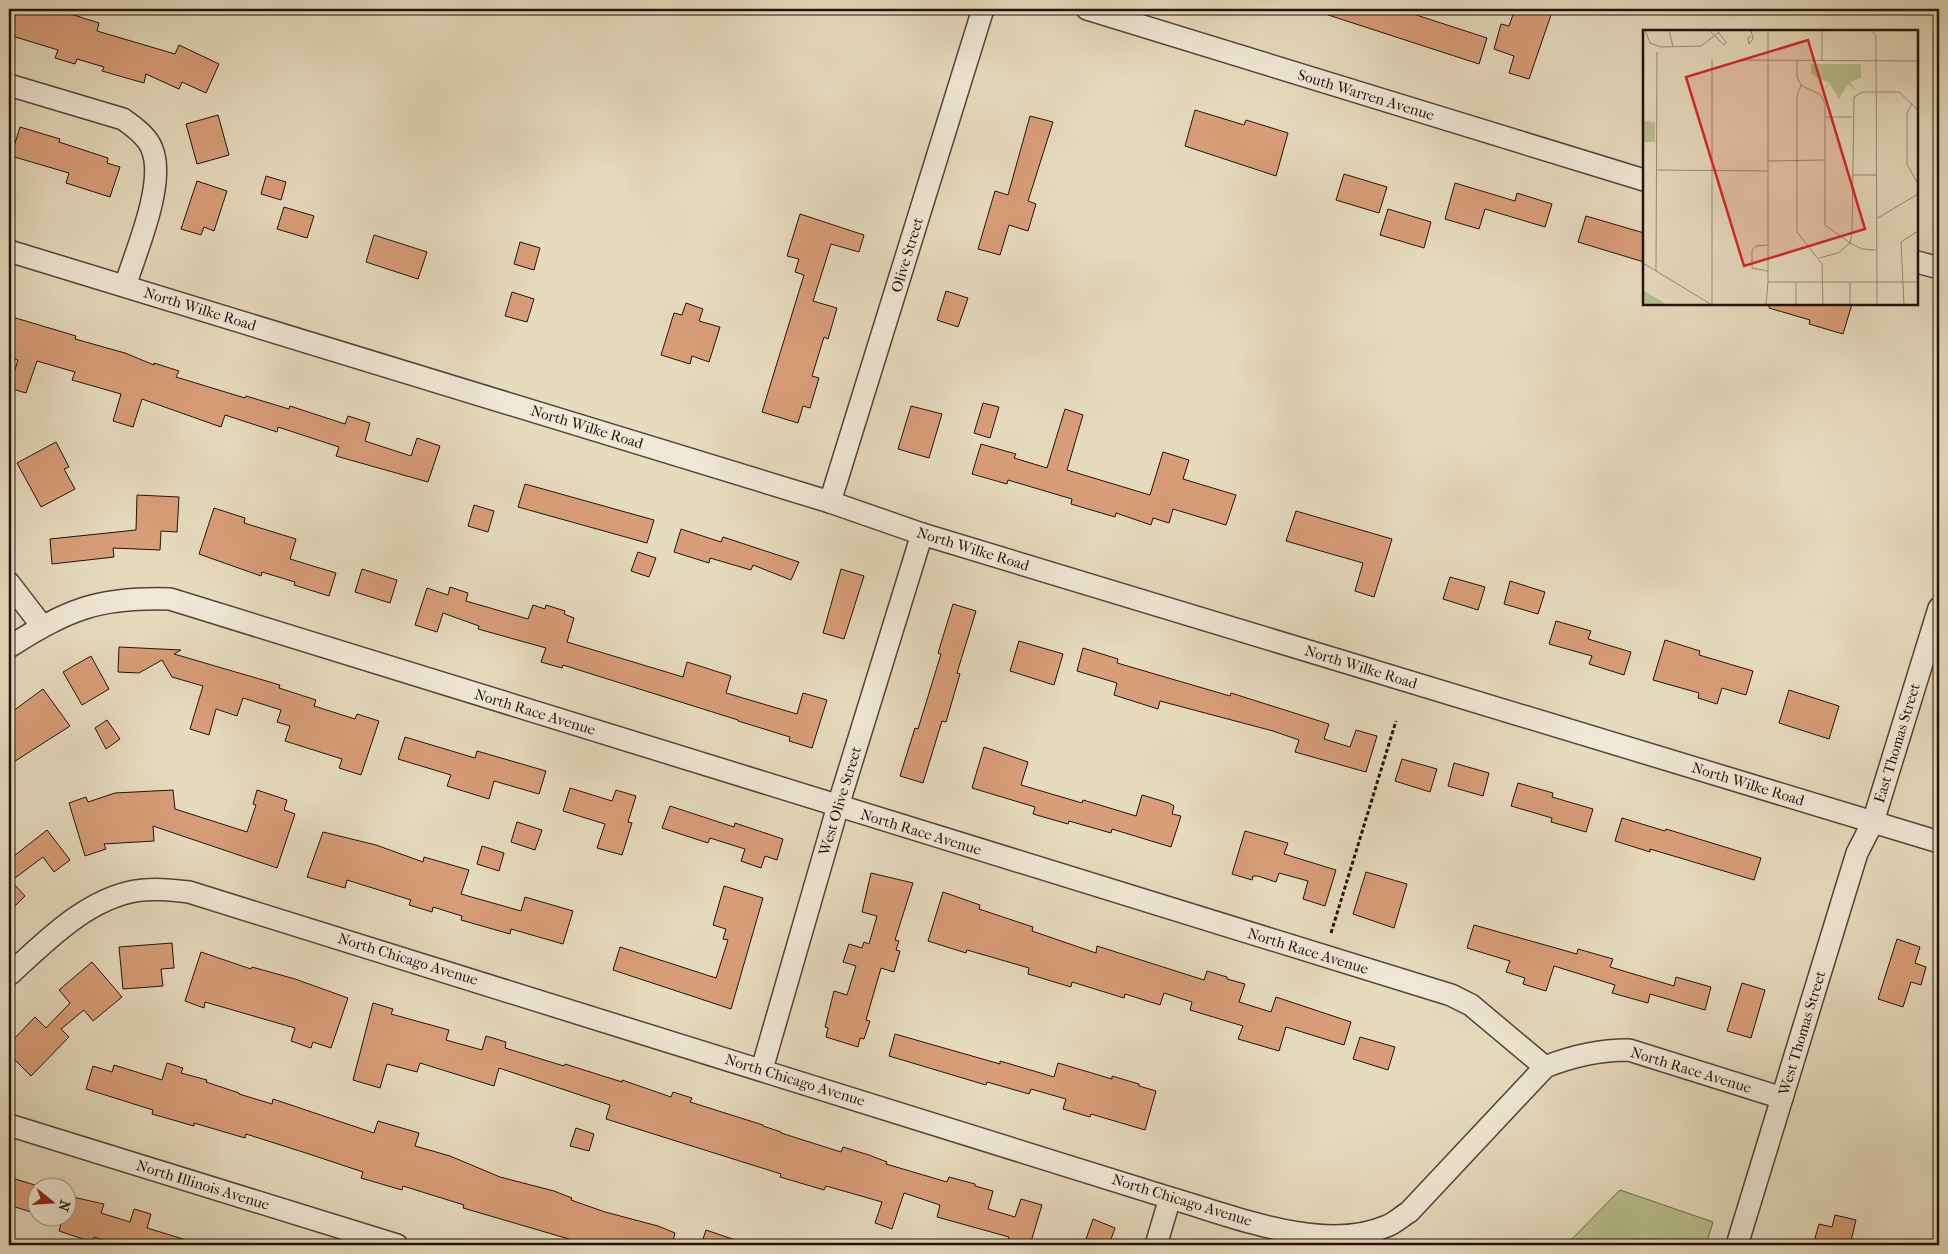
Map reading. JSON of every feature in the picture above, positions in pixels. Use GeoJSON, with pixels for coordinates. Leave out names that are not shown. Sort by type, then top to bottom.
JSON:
{"type":"FeatureCollection","features":[{"type":"Feature","properties":{"kind":"street","name":"Olive Street"},"geometry":{"type":"LineString","coordinates":[[830,502],[983,9]]}},
{"type":"Feature","properties":{"kind":"street","name":"South Warren Avenue"},"geometry":{"type":"LineString","coordinates":[[1088,9],[1643,180]]}},
{"type":"Feature","properties":{"kind":"street"},"geometry":{"type":"LineString","coordinates":[[9,85],[123,119],[136,128],[152,148],[156,170],[154,192],[125,286]]}},
{"type":"Feature","properties":{"kind":"street","name":"North Wilke Road"},"geometry":{"type":"LineString","coordinates":[[9,251],[830,502],[922,534],[1939,842]]}},
{"type":"Feature","properties":{"kind":"street"},"geometry":{"type":"LineString","coordinates":[[1918,262],[1939,268]]}},
{"type":"Feature","properties":{"kind":"street","name":"West Olive Street"},"geometry":{"type":"LineString","coordinates":[[762,1069],[838,806],[922,534]]}},
{"type":"Feature","properties":{"kind":"street"},"geometry":{"type":"LineString","coordinates":[[9,583],[42,626]]}},
{"type":"Feature","properties":{"kind":"street","name":"North Race Avenue"},"geometry":{"type":"LineString","coordinates":[[9,647],[59,616],[95,605],[131,598],[170,599],[1451,995],[1471,1005],[1546,1067],[1563,1060],[1604,1050],[1629,1050],[1782,1098]]}},
{"type":"Feature","properties":{"kind":"street","name":"East Thomas Street"},"geometry":{"type":"LineString","coordinates":[[1873,822],[1939,608]]}},
{"type":"Feature","properties":{"kind":"street","name":"West Thomas Street"},"geometry":{"type":"LineString","coordinates":[[1736,1245],[1857,853],[1873,822]]}},
{"type":"Feature","properties":{"kind":"street","name":"North Chicago Avenue"},"geometry":{"type":"LineString","coordinates":[[9,975],[54,934],[100,904],[134,892],[152,890],[189,892],[762,1069],[1170,1198],[1294,1233],[1327,1237],[1364,1234],[1388,1226],[1410,1212],[1546,1067]]}},
{"type":"Feature","properties":{"kind":"street","name":"North Illinois Avenue"},"geometry":{"type":"LineString","coordinates":[[9,1124],[397,1245]]}},
{"type":"Feature","properties":{"kind":"street"},"geometry":{"type":"LineString","coordinates":[[1156,1245],[1170,1198]]}},
{"type":"Feature","properties":{"kind":"path"},"geometry":{"type":"LineString","coordinates":[[1331,933],[1396,721]]}},
{"type":"Feature","properties":{"kind":"green space"},"geometry":{"type":"Polygon","coordinates":[[[1620,1190],[1713,1222],[1706,1245],[1566,1245],[1620,1190]]]}},
{"type":"Feature","properties":{"kind":"building"},"geometry":{"type":"Polygon","coordinates":[[[9,9],[55,9],[99,23],[97,31],[175,54],[179,45],[219,64],[206,93],[182,82],[179,89],[146,74],[144,83],[102,71],[104,67],[77,59],[75,64],[55,58],[58,50],[9,35],[9,9]]]}},
{"type":"Feature","properties":{"kind":"building"},"geometry":{"type":"Polygon","coordinates":[[[1320,9],[1398,9],[1487,38],[1479,64],[1319,12],[1320,9]]]}},
{"type":"Feature","properties":{"kind":"building"},"geometry":{"type":"Polygon","coordinates":[[[1515,9],[1553,9],[1529,79],[1509,73],[1514,56],[1494,49],[1501,24],[1509,26],[1515,9]]]}},
{"type":"Feature","properties":{"kind":"building"},"geometry":{"type":"Polygon","coordinates":[[[1195,110],[1244,125],[1246,120],[1288,133],[1276,176],[1185,146],[1195,110]]]}},
{"type":"Feature","properties":{"kind":"building"},"geometry":{"type":"Polygon","coordinates":[[[218,115],[229,155],[197,164],[186,124],[218,115]]]}},
{"type":"Feature","properties":{"kind":"building"},"geometry":{"type":"Polygon","coordinates":[[[1030,116],[1053,122],[1028,201],[1036,204],[1028,231],[1009,225],[1000,255],[978,249],[995,191],[1008,195],[1030,116]]]}},
{"type":"Feature","properties":{"kind":"building"},"geometry":{"type":"Polygon","coordinates":[[[20,127],[60,139],[59,142],[108,158],[107,163],[120,167],[110,197],[66,183],[69,173],[11,156],[20,127]]]}},
{"type":"Feature","properties":{"kind":"building"},"geometry":{"type":"Polygon","coordinates":[[[1344,174],[1387,187],[1379,213],[1336,200],[1344,174]]]}},
{"type":"Feature","properties":{"kind":"building"},"geometry":{"type":"Polygon","coordinates":[[[266,176],[286,182],[281,200],[261,194],[266,176]]]}},
{"type":"Feature","properties":{"kind":"building"},"geometry":{"type":"Polygon","coordinates":[[[197,181],[227,191],[214,231],[204,227],[201,235],[181,229],[197,181]]]}},
{"type":"Feature","properties":{"kind":"building"},"geometry":{"type":"Polygon","coordinates":[[[1455,183],[1515,201],[1517,193],[1552,204],[1545,227],[1485,209],[1479,229],[1445,219],[1455,183]]]}},
{"type":"Feature","properties":{"kind":"building"},"geometry":{"type":"Polygon","coordinates":[[[284,207],[314,216],[307,238],[277,229],[284,207]]]}},
{"type":"Feature","properties":{"kind":"building"},"geometry":{"type":"Polygon","coordinates":[[[1388,209],[1431,222],[1424,248],[1380,235],[1388,209]]]}},
{"type":"Feature","properties":{"kind":"building"},"geometry":{"type":"Polygon","coordinates":[[[800,214],[864,235],[859,252],[831,244],[813,301],[837,308],[828,339],[824,337],[812,376],[819,378],[810,408],[803,406],[798,423],[762,412],[804,275],[795,272],[799,259],[787,256],[800,214]]]}},
{"type":"Feature","properties":{"kind":"building"},"geometry":{"type":"Polygon","coordinates":[[[1586,216],[1643,233],[1643,262],[1578,242],[1586,216]]]}},
{"type":"Feature","properties":{"kind":"building"},"geometry":{"type":"Polygon","coordinates":[[[374,235],[427,252],[418,279],[366,262],[374,235]]]}},
{"type":"Feature","properties":{"kind":"building"},"geometry":{"type":"Polygon","coordinates":[[[520,242],[540,248],[534,270],[514,264],[520,242]]]}},
{"type":"Feature","properties":{"kind":"building"},"geometry":{"type":"Polygon","coordinates":[[[946,291],[968,298],[958,327],[937,320],[946,291]]]}},
{"type":"Feature","properties":{"kind":"building"},"geometry":{"type":"Polygon","coordinates":[[[512,292],[534,299],[527,322],[505,316],[512,292]]]}},
{"type":"Feature","properties":{"kind":"building"},"geometry":{"type":"Polygon","coordinates":[[[686,303],[703,309],[699,321],[720,327],[709,362],[692,356],[690,364],[661,355],[674,313],[682,315],[686,303]]]}},
{"type":"Feature","properties":{"kind":"building"},"geometry":{"type":"Polygon","coordinates":[[[1769,305],[1852,305],[1843,334],[1809,324],[1810,320],[1769,308],[1769,305]]]}},
{"type":"Feature","properties":{"kind":"building"},"geometry":{"type":"Polygon","coordinates":[[[9,316],[76,336],[75,339],[125,353],[154,365],[154,363],[179,371],[176,377],[245,398],[246,396],[289,409],[290,406],[345,424],[348,416],[370,423],[365,441],[411,456],[417,438],[440,446],[428,482],[336,456],[339,447],[278,427],[277,432],[225,415],[221,427],[142,399],[133,427],[113,421],[121,394],[72,380],[75,372],[37,361],[26,393],[9,388],[18,360],[9,358],[9,316]]]}},
{"type":"Feature","properties":{"kind":"building"},"geometry":{"type":"Polygon","coordinates":[[[983,403],[999,407],[990,438],[974,433],[983,403]]]}},
{"type":"Feature","properties":{"kind":"building"},"geometry":{"type":"Polygon","coordinates":[[[911,406],[942,414],[929,458],[898,449],[911,406]]]}},
{"type":"Feature","properties":{"kind":"building"},"geometry":{"type":"Polygon","coordinates":[[[1065,409],[1083,415],[1067,470],[1150,495],[1163,452],[1189,460],[1183,479],[1236,495],[1226,525],[1173,509],[1169,523],[1153,518],[1151,525],[1116,513],[1115,517],[1071,504],[1072,499],[1008,480],[1007,484],[972,474],[981,444],[1016,454],[1014,458],[1047,468],[1065,409]]]}},
{"type":"Feature","properties":{"kind":"building"},"geometry":{"type":"Polygon","coordinates":[[[56,442],[69,467],[64,469],[75,489],[41,507],[17,463],[56,442]]]}},
{"type":"Feature","properties":{"kind":"building"},"geometry":{"type":"Polygon","coordinates":[[[525,484],[654,520],[647,543],[518,507],[525,484]]]}},
{"type":"Feature","properties":{"kind":"building"},"geometry":{"type":"Polygon","coordinates":[[[137,495],[179,497],[177,532],[161,531],[160,550],[113,548],[114,557],[52,564],[50,539],[136,530],[137,495]]]}},
{"type":"Feature","properties":{"kind":"building"},"geometry":{"type":"Polygon","coordinates":[[[474,505],[494,511],[488,532],[468,526],[474,505]]]}},
{"type":"Feature","properties":{"kind":"building"},"geometry":{"type":"Polygon","coordinates":[[[214,508],[245,518],[244,523],[296,539],[290,559],[336,573],[329,596],[294,585],[295,582],[262,572],[261,576],[199,554],[214,508]]]}},
{"type":"Feature","properties":{"kind":"building"},"geometry":{"type":"Polygon","coordinates":[[[1296,511],[1392,539],[1374,597],[1355,591],[1363,563],[1286,541],[1296,511]]]}},
{"type":"Feature","properties":{"kind":"building"},"geometry":{"type":"Polygon","coordinates":[[[681,529],[721,542],[723,537],[799,562],[791,580],[753,565],[751,570],[710,558],[709,563],[674,552],[681,529]]]}},
{"type":"Feature","properties":{"kind":"building"},"geometry":{"type":"Polygon","coordinates":[[[638,552],[656,558],[649,577],[631,571],[638,552]]]}},
{"type":"Feature","properties":{"kind":"building"},"geometry":{"type":"Polygon","coordinates":[[[362,569],[397,580],[390,603],[355,592],[362,569]]]}},
{"type":"Feature","properties":{"kind":"building"},"geometry":{"type":"Polygon","coordinates":[[[841,569],[864,576],[844,639],[823,633],[841,569]]]}},
{"type":"Feature","properties":{"kind":"building"},"geometry":{"type":"Polygon","coordinates":[[[1450,577],[1485,587],[1478,610],[1443,599],[1450,577]]]}},
{"type":"Feature","properties":{"kind":"building"},"geometry":{"type":"Polygon","coordinates":[[[1510,581],[1545,592],[1538,614],[1504,604],[1510,581]]]}},
{"type":"Feature","properties":{"kind":"building"},"geometry":{"type":"Polygon","coordinates":[[[450,587],[468,593],[466,601],[528,619],[533,605],[545,609],[546,605],[565,611],[564,614],[574,618],[567,642],[683,677],[687,662],[731,676],[726,693],[797,714],[803,693],[827,700],[812,748],[789,741],[790,737],[738,720],[563,665],[562,668],[541,662],[546,648],[478,629],[479,626],[443,613],[437,632],[415,625],[427,588],[448,595],[450,587]]]}},
{"type":"Feature","properties":{"kind":"building"},"geometry":{"type":"Polygon","coordinates":[[[953,604],[976,611],[957,673],[960,674],[946,722],[942,721],[923,783],[900,776],[915,728],[918,729],[941,654],[938,653],[953,604]]]}},
{"type":"Feature","properties":{"kind":"building"},"geometry":{"type":"Polygon","coordinates":[[[1556,621],[1591,631],[1588,639],[1631,652],[1624,675],[1589,664],[1592,656],[1549,644],[1556,621]]]}},
{"type":"Feature","properties":{"kind":"building"},"geometry":{"type":"Polygon","coordinates":[[[1665,640],[1700,651],[1699,655],[1753,671],[1746,695],[1722,688],[1717,704],[1698,698],[1699,693],[1653,680],[1665,640]]]}},
{"type":"Feature","properties":{"kind":"building"},"geometry":{"type":"Polygon","coordinates":[[[1019,641],[1063,654],[1054,685],[1010,671],[1019,641]]]}},
{"type":"Feature","properties":{"kind":"building"},"geometry":{"type":"Polygon","coordinates":[[[119,647],[181,650],[174,654],[280,685],[279,688],[316,700],[314,706],[355,719],[357,714],[379,721],[361,775],[339,768],[342,759],[285,741],[290,726],[277,722],[281,710],[243,698],[237,716],[216,709],[209,735],[190,729],[203,686],[172,677],[162,660],[139,673],[118,672],[119,647]]]}},
{"type":"Feature","properties":{"kind":"building"},"geometry":{"type":"Polygon","coordinates":[[[1083,648],[1118,659],[1117,663],[1230,696],[1231,693],[1329,724],[1324,739],[1350,747],[1356,730],[1377,736],[1366,772],[1295,752],[1299,740],[1273,731],[1160,701],[1158,709],[1114,695],[1117,683],[1077,671],[1083,648]]]}},
{"type":"Feature","properties":{"kind":"building"},"geometry":{"type":"Polygon","coordinates":[[[91,656],[109,689],[82,705],[63,672],[91,656]]]}},
{"type":"Feature","properties":{"kind":"building"},"geometry":{"type":"Polygon","coordinates":[[[43,689],[70,726],[9,765],[9,714],[43,689]]]}},
{"type":"Feature","properties":{"kind":"building"},"geometry":{"type":"Polygon","coordinates":[[[1789,690],[1839,706],[1829,739],[1779,723],[1789,690]]]}},
{"type":"Feature","properties":{"kind":"building"},"geometry":{"type":"Polygon","coordinates":[[[107,720],[120,739],[106,749],[95,728],[107,720]]]}},
{"type":"Feature","properties":{"kind":"building"},"geometry":{"type":"Polygon","coordinates":[[[405,737],[475,758],[477,751],[546,771],[539,794],[494,781],[489,799],[447,786],[451,775],[398,759],[405,737]]]}},
{"type":"Feature","properties":{"kind":"building"},"geometry":{"type":"Polygon","coordinates":[[[984,747],[1028,762],[1021,785],[1082,803],[1083,800],[1136,816],[1142,795],[1169,803],[1174,806],[1172,814],[1181,816],[1171,847],[1112,829],[1111,833],[1069,821],[1068,824],[1033,814],[1035,807],[972,788],[984,747]]]}},
{"type":"Feature","properties":{"kind":"building"},"geometry":{"type":"Polygon","coordinates":[[[1402,759],[1437,769],[1430,792],[1395,781],[1402,759]]]}},
{"type":"Feature","properties":{"kind":"building"},"geometry":{"type":"Polygon","coordinates":[[[1454,763],[1489,773],[1483,796],[1448,786],[1454,763]]]}},
{"type":"Feature","properties":{"kind":"building"},"geometry":{"type":"Polygon","coordinates":[[[1518,783],[1553,793],[1552,797],[1593,809],[1586,832],[1551,822],[1552,818],[1511,806],[1518,783]]]}},
{"type":"Feature","properties":{"kind":"building"},"geometry":{"type":"Polygon","coordinates":[[[570,788],[612,801],[616,790],[636,796],[628,822],[632,823],[622,855],[597,848],[605,824],[563,811],[570,788]]]}},
{"type":"Feature","properties":{"kind":"building"},"geometry":{"type":"Polygon","coordinates":[[[173,790],[175,809],[247,832],[256,805],[253,804],[257,790],[287,800],[284,810],[295,814],[277,868],[153,826],[154,841],[104,844],[106,849],[85,856],[69,803],[86,797],[88,802],[115,793],[173,790]]]}},
{"type":"Feature","properties":{"kind":"building"},"geometry":{"type":"Polygon","coordinates":[[[670,806],[734,827],[735,823],[783,839],[777,860],[765,856],[761,868],[741,861],[745,849],[710,838],[708,843],[662,828],[670,806]]]}},
{"type":"Feature","properties":{"kind":"building"},"geometry":{"type":"Polygon","coordinates":[[[1622,818],[1665,831],[1666,829],[1761,858],[1754,880],[1650,849],[1650,852],[1615,841],[1622,818]]]}},
{"type":"Feature","properties":{"kind":"building"},"geometry":{"type":"Polygon","coordinates":[[[517,822],[542,830],[535,850],[511,842],[517,822]]]}},
{"type":"Feature","properties":{"kind":"building"},"geometry":{"type":"Polygon","coordinates":[[[47,830],[70,860],[54,872],[43,857],[11,881],[25,896],[9,912],[9,860],[47,830]]]}},
{"type":"Feature","properties":{"kind":"building"},"geometry":{"type":"Polygon","coordinates":[[[1245,831],[1288,843],[1284,854],[1336,870],[1325,906],[1303,899],[1308,881],[1279,873],[1276,882],[1258,876],[1253,876],[1252,880],[1232,874],[1245,831]]]}},
{"type":"Feature","properties":{"kind":"building"},"geometry":{"type":"Polygon","coordinates":[[[323,832],[376,845],[423,862],[424,857],[469,870],[461,894],[521,911],[525,897],[573,911],[563,944],[511,929],[510,934],[461,920],[462,916],[433,907],[432,912],[409,905],[411,900],[347,880],[345,888],[307,877],[323,832]]]}},
{"type":"Feature","properties":{"kind":"building"},"geometry":{"type":"Polygon","coordinates":[[[482,846],[504,853],[499,871],[477,864],[482,846]]]}},
{"type":"Feature","properties":{"kind":"building"},"geometry":{"type":"Polygon","coordinates":[[[1366,872],[1407,884],[1394,928],[1353,914],[1366,872]]]}},
{"type":"Feature","properties":{"kind":"building"},"geometry":{"type":"Polygon","coordinates":[[[871,873],[913,883],[895,940],[899,941],[896,950],[900,951],[894,972],[881,968],[866,1020],[870,1021],[864,1039],[860,1038],[858,1047],[826,1037],[828,1028],[825,1027],[834,991],[847,995],[856,966],[843,962],[849,944],[862,948],[864,942],[869,944],[877,916],[862,912],[871,873]]]}},
{"type":"Feature","properties":{"kind":"building"},"geometry":{"type":"Polygon","coordinates":[[[724,886],[763,898],[731,1009],[613,970],[620,947],[716,978],[728,940],[723,939],[726,929],[713,925],[724,886]]]}},
{"type":"Feature","properties":{"kind":"building"},"geometry":{"type":"Polygon","coordinates":[[[943,892],[980,905],[979,909],[1033,927],[1032,931],[1096,953],[1097,946],[1204,980],[1207,971],[1227,977],[1227,979],[1245,984],[1239,1002],[1271,1012],[1276,997],[1351,1022],[1344,1045],[1286,1027],[1279,1051],[1238,1039],[1243,1026],[1190,1010],[1192,1002],[1164,993],[1160,1005],[1125,994],[1124,998],[1072,982],[1071,987],[1028,974],[1029,968],[967,950],[966,953],[928,941],[943,892]]]}},
{"type":"Feature","properties":{"kind":"building"},"geometry":{"type":"Polygon","coordinates":[[[1474,925],[1577,954],[1578,949],[1613,959],[1610,967],[1674,986],[1676,977],[1711,987],[1705,1010],[1650,994],[1648,1003],[1612,993],[1615,985],[1554,966],[1546,991],[1523,984],[1525,978],[1506,972],[1510,961],[1467,948],[1474,925]]]}},
{"type":"Feature","properties":{"kind":"building"},"geometry":{"type":"Polygon","coordinates":[[[1897,939],[1920,947],[1915,963],[1926,967],[1921,985],[1911,982],[1903,1007],[1878,999],[1897,939]]]}},
{"type":"Feature","properties":{"kind":"building"},"geometry":{"type":"Polygon","coordinates":[[[172,943],[174,968],[161,969],[163,986],[123,989],[119,947],[172,943]]]}},
{"type":"Feature","properties":{"kind":"building"},"geometry":{"type":"Polygon","coordinates":[[[201,952],[251,969],[252,967],[295,979],[348,998],[331,1048],[313,1042],[311,1048],[291,1041],[295,1028],[205,1002],[204,1008],[185,1001],[201,952]]]}},
{"type":"Feature","properties":{"kind":"building"},"geometry":{"type":"Polygon","coordinates":[[[92,962],[122,997],[93,1021],[84,1010],[61,1029],[69,1037],[31,1076],[9,1054],[9,1044],[35,1017],[46,1028],[70,1003],[59,990],[92,962]]]}},
{"type":"Feature","properties":{"kind":"building"},"geometry":{"type":"Polygon","coordinates":[[[1742,983],[1765,990],[1751,1038],[1727,1031],[1742,983]]]}},
{"type":"Feature","properties":{"kind":"building"},"geometry":{"type":"Polygon","coordinates":[[[373,1003],[393,1009],[391,1014],[449,1030],[446,1040],[482,1050],[486,1036],[506,1042],[505,1048],[622,1082],[622,1080],[671,1097],[673,1092],[692,1098],[690,1102],[841,1152],[843,1147],[887,1162],[886,1164],[947,1182],[949,1177],[975,1184],[975,1186],[993,1191],[988,1209],[1015,1217],[1021,1199],[1042,1205],[1030,1245],[1007,1245],[1009,1237],[937,1217],[940,1205],[904,1193],[892,1229],[875,1223],[882,1202],[826,1186],[824,1190],[780,1177],[781,1174],[606,1119],[610,1105],[499,1068],[494,1086],[420,1063],[417,1072],[387,1064],[380,1088],[353,1080],[373,1003]]]}},
{"type":"Feature","properties":{"kind":"building"},"geometry":{"type":"Polygon","coordinates":[[[895,1034],[1000,1064],[1000,1061],[1054,1077],[1058,1063],[1112,1079],[1112,1076],[1139,1084],[1139,1086],[1156,1091],[1145,1130],[1091,1114],[1090,1117],[1063,1109],[1066,1099],[1031,1089],[1029,1094],[987,1082],[986,1085],[889,1056],[895,1034]]]}},
{"type":"Feature","properties":{"kind":"building"},"geometry":{"type":"Polygon","coordinates":[[[1360,1037],[1395,1047],[1388,1070],[1353,1059],[1360,1037]]]}},
{"type":"Feature","properties":{"kind":"building"},"geometry":{"type":"Polygon","coordinates":[[[167,1063],[183,1068],[181,1073],[207,1080],[206,1082],[239,1094],[272,1104],[273,1099],[374,1133],[378,1121],[419,1133],[415,1146],[450,1156],[500,1177],[554,1191],[572,1198],[571,1200],[605,1212],[658,1226],[675,1233],[672,1245],[577,1245],[568,1242],[569,1239],[463,1208],[464,1205],[403,1186],[402,1190],[361,1178],[363,1172],[309,1154],[246,1134],[245,1138],[194,1123],[194,1126],[152,1114],[153,1110],[86,1089],[93,1066],[112,1072],[114,1065],[162,1080],[167,1063]]]}},
{"type":"Feature","properties":{"kind":"building"},"geometry":{"type":"Polygon","coordinates":[[[576,1128],[594,1134],[589,1151],[570,1146],[576,1128]]]}},
{"type":"Feature","properties":{"kind":"building"},"geometry":{"type":"Polygon","coordinates":[[[9,1177],[28,1183],[28,1211],[9,1205],[9,1177]]]}},
{"type":"Feature","properties":{"kind":"building"},"geometry":{"type":"Polygon","coordinates":[[[78,1198],[104,1204],[101,1213],[130,1222],[134,1209],[151,1214],[147,1228],[193,1242],[192,1245],[121,1245],[94,1237],[92,1242],[59,1231],[60,1226],[78,1226],[78,1198]]]}},
{"type":"Feature","properties":{"kind":"building"},"geometry":{"type":"Polygon","coordinates":[[[1835,1215],[1856,1220],[1850,1245],[1813,1245],[1819,1224],[1832,1227],[1835,1215]]]}},
{"type":"Feature","properties":{"kind":"building"},"geometry":{"type":"Polygon","coordinates":[[[1093,1219],[1115,1228],[1109,1245],[1084,1245],[1093,1219]]]}},
{"type":"Feature","properties":{"kind":"building"},"geometry":{"type":"Polygon","coordinates":[[[706,1230],[744,1243],[744,1245],[701,1245],[706,1230]]]}}]}
